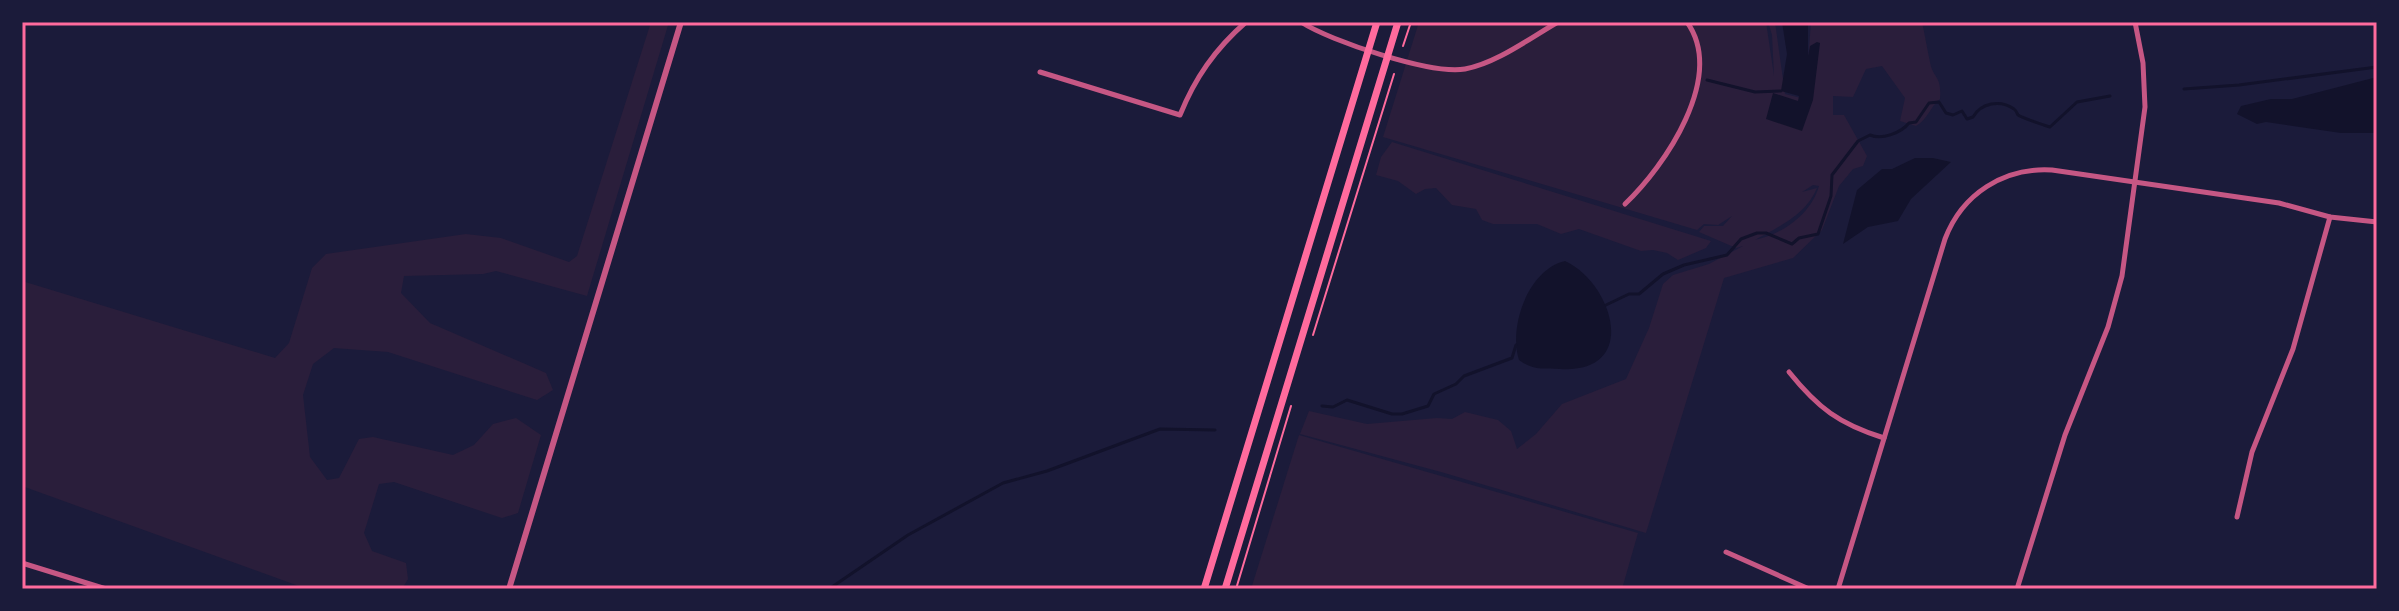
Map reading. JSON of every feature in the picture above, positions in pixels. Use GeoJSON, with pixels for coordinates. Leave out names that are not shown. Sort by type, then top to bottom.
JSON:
{"type":"FeatureCollection","features":[{"type":"Feature","properties":{"kind":"main road"},"geometry":{"type":"LineString","coordinates":[[1204,589],[1377,22]]}},
{"type":"Feature","properties":{"kind":"main road"},"geometry":{"type":"LineString","coordinates":[[1225,589],[1398,22]]}},
{"type":"Feature","properties":{"kind":"street"},"geometry":{"type":"LineString","coordinates":[[509,589],[681,22]]}},
{"type":"Feature","properties":{"kind":"street"},"geometry":{"type":"LineString","coordinates":[[1040,72],[1180,115],[1208,61],[1246,22]]}},
{"type":"Feature","properties":{"kind":"street"},"geometry":{"type":"LineString","coordinates":[[1301,22],[1323,34],[1425,66],[1464,69],[1502,53],[1558,22]]}},
{"type":"Feature","properties":{"kind":"street"},"geometry":{"type":"LineString","coordinates":[[1625,204],[1647,182],[1671,150],[1688,113],[1700,62],[1697,43],[1687,22]]}},
{"type":"Feature","properties":{"kind":"street"},"geometry":{"type":"LineString","coordinates":[[2017,589],[2065,435],[2113,313],[2122,276],[2145,91],[2135,22]]}},
{"type":"Feature","properties":{"kind":"street"},"geometry":{"type":"LineString","coordinates":[[1838,589],[1943,245],[1952,223],[1974,196],[1993,182],[2020,172],[2052,170],[2279,203],[2330,217],[2377,222]]}},
{"type":"Feature","properties":{"kind":"street"},"geometry":{"type":"LineString","coordinates":[[2237,517],[2252,452],[2293,349],[2330,217]]}},
{"type":"Feature","properties":{"kind":"street"},"geometry":{"type":"LineString","coordinates":[[1789,372],[1816,404],[1835,418],[1862,432],[1884,438]]}},
{"type":"Feature","properties":{"kind":"street"},"geometry":{"type":"LineString","coordinates":[[1726,552],[1809,589]]}},
{"type":"Feature","properties":{"kind":"street"},"geometry":{"type":"LineString","coordinates":[[22,563],[106,589]]}},
{"type":"Feature","properties":{"kind":"path"},"geometry":{"type":"LineString","coordinates":[[1403,46],[1411,22]]}},
{"type":"Feature","properties":{"kind":"path"},"geometry":{"type":"LineString","coordinates":[[1310,345],[1394,74]]}},
{"type":"Feature","properties":{"kind":"path"},"geometry":{"type":"LineString","coordinates":[[1236,589],[1293,401]]}},
{"type":"Feature","properties":{"kind":"shaded area"},"geometry":{"type":"Polygon","coordinates":[[[651,22],[669,22],[587,296],[496,271],[404,276],[401,293],[430,323],[546,373],[553,390],[537,400],[388,352],[334,348],[313,364],[303,395],[310,457],[327,480],[339,478],[359,439],[373,437],[453,455],[474,445],[493,424],[516,418],[541,435],[518,513],[502,518],[394,482],[379,484],[364,533],[372,551],[406,563],[408,579],[402,589],[307,589],[22,486],[22,281],[275,358],[289,343],[312,268],[326,254],[466,234],[501,238],[569,262],[577,256],[651,22]]]}},
{"type":"Feature","properties":{"kind":"shaded area"},"geometry":{"type":"Polygon","coordinates":[[[1419,22],[1766,22],[1774,76],[1772,35],[1768,22],[1775,22],[1785,94],[1801,98],[1807,76],[1811,22],[1922,22],[1931,67],[1939,81],[1940,91],[1940,99],[1916,126],[1900,121],[1905,98],[1882,66],[1866,69],[1853,97],[1833,96],[1833,115],[1844,115],[1867,156],[1863,166],[1853,169],[1839,186],[1822,230],[1793,258],[1724,278],[1646,533],[1300,434],[1309,411],[1367,424],[1452,419],[1465,412],[1498,420],[1511,431],[1517,449],[1536,434],[1562,404],[1626,379],[1649,328],[1663,284],[1673,275],[1709,264],[1743,246],[1736,248],[1699,232],[1704,226],[1723,226],[1732,216],[1718,225],[1704,224],[1697,230],[1383,137],[1419,22]],[[1813,185],[1802,192],[1817,188],[1799,213],[1755,240],[1776,233],[1803,214],[1819,186],[1813,185]]]}},
{"type":"Feature","properties":{"kind":"shaded area"},"geometry":{"type":"Polygon","coordinates":[[[1782,22],[1808,22],[1808,56],[1810,46],[1820,43],[1813,100],[1802,131],[1766,119],[1773,93],[1798,101],[1799,96],[1781,91],[1787,54],[1782,22]]]}},
{"type":"Feature","properties":{"kind":"shaded area"},"geometry":{"type":"Polygon","coordinates":[[[2377,77],[2377,133],[2341,133],[2266,122],[2257,124],[2237,114],[2241,106],[2271,99],[2292,99],[2377,77]]]}},
{"type":"Feature","properties":{"kind":"shaded area"},"geometry":{"type":"Polygon","coordinates":[[[1392,142],[1711,241],[1706,248],[1678,260],[1667,253],[1641,251],[1579,229],[1561,234],[1537,224],[1493,224],[1482,220],[1476,209],[1452,205],[1436,188],[1416,194],[1398,181],[1376,175],[1381,157],[1392,142]]]}},
{"type":"Feature","properties":{"kind":"shaded area"},"geometry":{"type":"Polygon","coordinates":[[[1915,158],[1951,162],[1911,199],[1898,221],[1868,227],[1843,244],[1857,190],[1882,169],[1892,169],[1915,158]]]}},
{"type":"Feature","properties":{"kind":"shaded area"},"geometry":{"type":"Polygon","coordinates":[[[1565,261],[1582,272],[1596,288],[1611,326],[1610,343],[1601,357],[1585,367],[1544,369],[1524,364],[1519,360],[1516,331],[1524,301],[1541,275],[1565,261]]]}},
{"type":"Feature","properties":{"kind":"shaded area"},"geometry":{"type":"Polygon","coordinates":[[[1299,435],[1638,533],[1622,589],[1251,589],[1299,435]]]}},
{"type":"Feature","properties":{"kind":"waterway"},"geometry":{"type":"LineString","coordinates":[[2184,89],[2377,67]]}},
{"type":"Feature","properties":{"kind":"waterway"},"geometry":{"type":"LineString","coordinates":[[1707,80],[1755,92],[1781,91]]}},
{"type":"Feature","properties":{"kind":"waterway"},"geometry":{"type":"LineString","coordinates":[[1606,305],[1629,294],[1639,294],[1663,274],[1684,265],[1727,255],[1741,239],[1757,233],[1766,233],[1792,244],[1799,238],[1818,234],[1831,196],[1832,175],[1858,141],[1870,135],[1891,135],[1916,122],[1929,103],[1939,102],[1946,113],[1953,115],[1962,111],[1967,119],[1981,108],[2003,104],[2015,109],[2018,115],[2050,127],[2077,102],[2110,96]]}},
{"type":"Feature","properties":{"kind":"waterway"},"geometry":{"type":"LineString","coordinates":[[1322,406],[1333,407],[1347,400],[1392,414],[1428,406],[1434,394],[1456,384],[1464,376],[1512,358],[1516,345]]}},
{"type":"Feature","properties":{"kind":"waterway"},"geometry":{"type":"LineString","coordinates":[[829,589],[908,535],[1003,483],[1047,471],[1160,429],[1215,430]]}}]}
